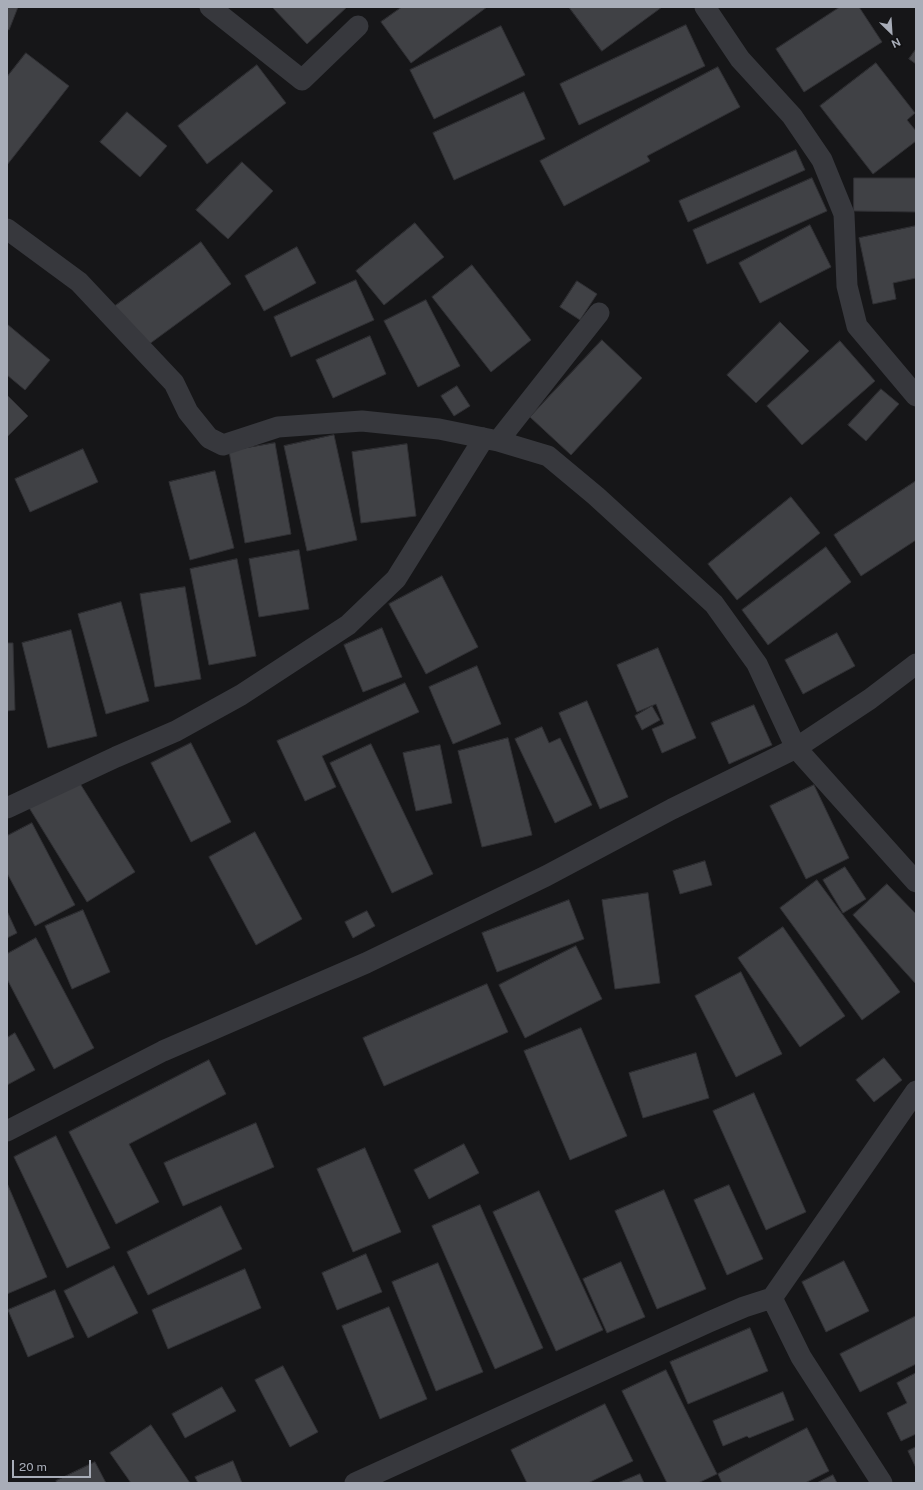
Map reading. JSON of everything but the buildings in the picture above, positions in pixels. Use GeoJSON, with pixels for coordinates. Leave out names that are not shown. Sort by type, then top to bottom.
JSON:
{"type":"FeatureCollection","features":[{"type":"Feature","properties":{"kind":"street"},"geometry":{"type":"LineString","coordinates":[[210,7],[302,80],[358,26]]}},
{"type":"Feature","properties":{"kind":"street"},"geometry":{"type":"LineString","coordinates":[[705,7],[740,59],[792,116],[822,160],[844,214],[847,286],[857,326],[916,396]]}},
{"type":"Feature","properties":{"kind":"street"},"geometry":{"type":"LineString","coordinates":[[7,229],[79,282],[174,384],[188,412],[209,438],[223,445],[278,427],[362,421],[439,430],[491,439],[548,456],[596,496],[714,604],[757,664],[796,748],[916,882]]}},
{"type":"Feature","properties":{"kind":"street"},"geometry":{"type":"LineString","coordinates":[[7,808],[116,757],[176,731],[241,695],[348,625],[396,579],[491,439],[599,313]]}},
{"type":"Feature","properties":{"kind":"street"},"geometry":{"type":"LineString","coordinates":[[7,1131],[163,1051],[366,962],[546,876],[672,809],[796,748],[870,699],[916,664]]}},
{"type":"Feature","properties":{"kind":"street"},"geometry":{"type":"LineString","coordinates":[[355,1483],[709,1322],[744,1307],[772,1298],[916,1091]]}},
{"type":"Feature","properties":{"kind":"street"},"geometry":{"type":"LineString","coordinates":[[772,1298],[801,1357],[882,1483]]}}]}
